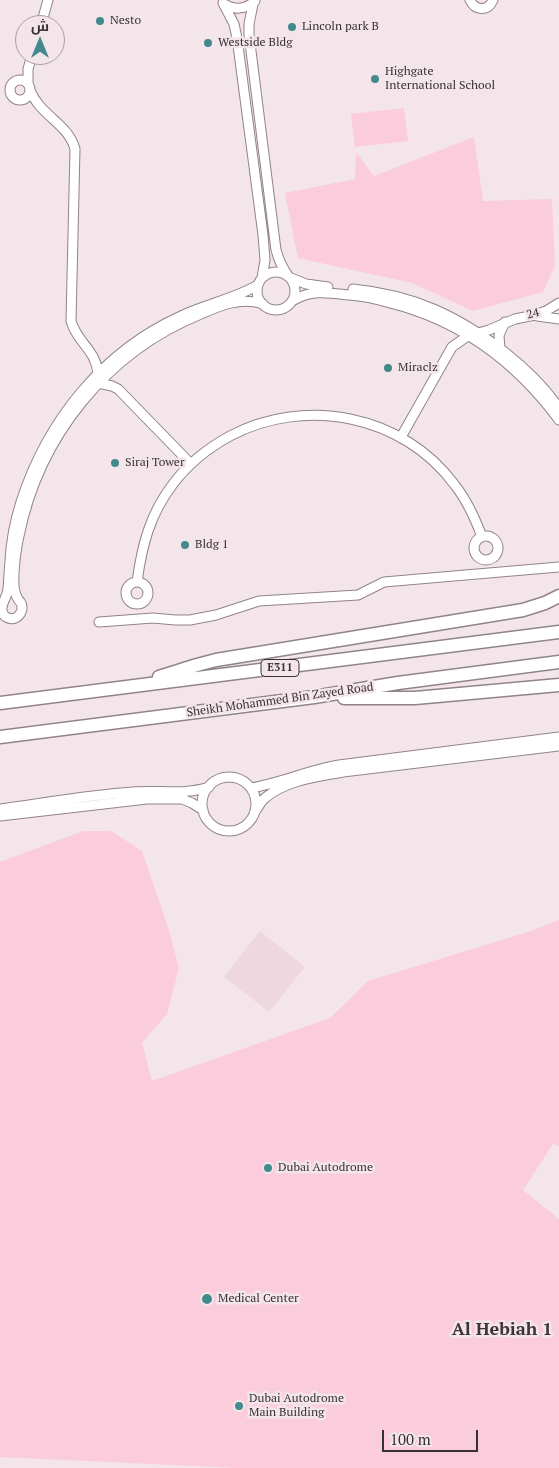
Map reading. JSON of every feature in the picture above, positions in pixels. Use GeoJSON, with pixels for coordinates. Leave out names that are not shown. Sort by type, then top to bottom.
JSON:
{"type":"FeatureCollection","features":[{"type":"Feature","properties":{"kind":"highway"},"geometry":{"type":"LineString","coordinates":[[132,686],[208,662],[523,610],[559,596]]}},
{"type":"Feature","properties":{"kind":"highway","name":"E311"},"geometry":{"type":"LineString","coordinates":[[0,703],[559,632]]}},
{"type":"Feature","properties":{"kind":"highway","name":"Sheikh Mohammed Bin Zayed Road"},"geometry":{"type":"LineString","coordinates":[[0,737],[314,697],[398,683],[559,662]]}},
{"type":"Feature","properties":{"kind":"highway"},"geometry":{"type":"LineString","coordinates":[[314,697],[409,699],[559,685]]}},
{"type":"Feature","properties":{"kind":"street"},"geometry":{"type":"LineString","coordinates":[[44,15],[48,0]]}},
{"type":"Feature","properties":{"kind":"street"},"geometry":{"type":"LineString","coordinates":[[470,0],[473,6],[485,9],[491,5],[493,0]]}},
{"type":"Feature","properties":{"kind":"street"},"geometry":{"type":"LineString","coordinates":[[221,2],[238,9],[246,8],[255,2]]}},
{"type":"Feature","properties":{"kind":"street"},"geometry":{"type":"LineString","coordinates":[[221,2],[229,13],[237,36],[263,235],[265,260],[258,295],[262,304]]}},
{"type":"Feature","properties":{"kind":"street"},"geometry":{"type":"LineString","coordinates":[[255,2],[249,24],[249,34],[276,250],[283,269],[296,289],[294,300]]}},
{"type":"Feature","properties":{"kind":"street"},"geometry":{"type":"LineString","coordinates":[[27,65],[11,84],[10,90],[12,96],[38,105]]}},
{"type":"Feature","properties":{"kind":"street"},"geometry":{"type":"LineString","coordinates":[[20,100],[26,98],[31,65]]}},
{"type":"Feature","properties":{"kind":"street"},"geometry":{"type":"LineString","coordinates":[[16,80],[22,80],[29,87],[38,105],[69,134],[75,149],[71,321],[76,333],[92,353],[98,379],[66,423],[50,449],[36,478],[21,525],[16,559],[15,591],[22,606],[22,611],[16,618],[6,617],[1,609],[8,590],[11,548],[16,518],[35,464],[56,425],[73,402],[98,379],[115,363],[149,333],[179,316],[239,294],[271,272],[280,272],[290,278],[314,285],[367,290],[412,301],[452,316],[519,374],[559,420]]}},
{"type":"Feature","properties":{"kind":"street"},"geometry":{"type":"LineString","coordinates":[[115,363],[190,318],[237,302],[250,301],[262,304],[272,310],[278,310],[287,307],[294,300],[306,294],[319,292],[362,296],[428,314],[474,334],[500,349],[525,368],[547,391],[559,408]]}},
{"type":"Feature","properties":{"kind":"street","name":"24"},"geometry":{"type":"LineString","coordinates":[[452,347],[474,334],[489,330],[514,319],[546,311],[559,303]]}},
{"type":"Feature","properties":{"kind":"street"},"geometry":{"type":"LineString","coordinates":[[535,315],[559,319]]}},
{"type":"Feature","properties":{"kind":"street"},"geometry":{"type":"LineString","coordinates":[[500,349],[499,335],[505,322]]}},
{"type":"Feature","properties":{"kind":"street"},"geometry":{"type":"LineString","coordinates":[[401,437],[452,347],[449,324]]}},
{"type":"Feature","properties":{"kind":"street"},"geometry":{"type":"LineString","coordinates":[[92,353],[115,363]]}},
{"type":"Feature","properties":{"kind":"street"},"geometry":{"type":"LineString","coordinates":[[115,363],[118,389]]}},
{"type":"Feature","properties":{"kind":"street"},"geometry":{"type":"LineString","coordinates":[[98,379],[118,389],[191,464]]}},
{"type":"Feature","properties":{"kind":"street"},"geometry":{"type":"LineString","coordinates":[[137,582],[140,556],[147,530],[173,484],[191,464],[216,444],[244,428],[275,419],[307,414],[340,416],[371,424],[401,437],[428,456],[454,483],[467,502],[482,538]]}},
{"type":"Feature","properties":{"kind":"street"},"geometry":{"type":"LineString","coordinates":[[99,622],[153,618],[190,620],[216,615],[259,601],[358,595],[384,582],[559,567]]}},
{"type":"Feature","properties":{"kind":"street"},"geometry":{"type":"LineString","coordinates":[[251,788],[277,783],[319,769],[339,765],[559,737]]}},
{"type":"Feature","properties":{"kind":"street"},"geometry":{"type":"LineString","coordinates":[[0,816],[124,800],[152,798],[182,799],[202,810],[209,823],[229,832],[245,826],[251,821],[256,810],[270,794],[310,778],[343,772],[559,746]]}},
{"type":"Feature","properties":{"kind":"street"},"geometry":{"type":"LineString","coordinates":[[0,809],[122,793],[189,792],[208,787],[222,778],[230,777],[245,782],[251,788],[256,801],[256,810]]}},
{"type":"Feature","properties":{"kind":"street"},"geometry":{"type":"LineString","coordinates":[[202,810],[204,794],[208,787]]}},
{"type":"Feature","properties":{"kind":"shaded area"},"geometry":{"type":"Polygon","coordinates":[[[404,108],[408,141],[355,147],[351,114],[404,108]]]}},
{"type":"Feature","properties":{"kind":"shaded area"},"geometry":{"type":"Polygon","coordinates":[[[474,137],[483,201],[552,199],[555,266],[543,292],[473,311],[412,283],[298,258],[285,193],[355,179],[356,152],[374,176],[474,137]]]}},
{"type":"Feature","properties":{"kind":"shaded area","name":"Dubai Autodrome"},"geometry":{"type":"Polygon","coordinates":[[[83,831],[111,831],[142,851],[168,927],[179,968],[167,1014],[142,1043],[152,1081],[330,1018],[368,981],[528,932],[559,920],[559,1146],[553,1144],[523,1190],[559,1219],[559,1468],[236,1468],[0,1457],[0,862],[83,831]]]}},
{"type":"Feature","properties":{"kind":"shaded area"},"geometry":{"type":"Polygon","coordinates":[[[260,931],[305,967],[269,1012],[224,977],[260,931]]]}},
{"type":"Feature","properties":{"kind":"place","name":"Nesto"},"geometry":{"type":"Point","coordinates":[100,21]}},
{"type":"Feature","properties":{"kind":"place","name":"Lincoln park B"},"geometry":{"type":"Point","coordinates":[292,27]}},
{"type":"Feature","properties":{"kind":"place","name":"Westside Bldg"},"geometry":{"type":"Point","coordinates":[208,43]}},
{"type":"Feature","properties":{"kind":"place","name":"Highgate International School"},"geometry":{"type":"Point","coordinates":[375,79]}},
{"type":"Feature","properties":{"kind":"place","name":"Miraclz"},"geometry":{"type":"Point","coordinates":[388,368]}},
{"type":"Feature","properties":{"kind":"place","name":"Siraj Tower"},"geometry":{"type":"Point","coordinates":[115,463]}},
{"type":"Feature","properties":{"kind":"place","name":"Bldg 1"},"geometry":{"type":"Point","coordinates":[185,545]}},
{"type":"Feature","properties":{"kind":"place","name":"Dubai Autodrome"},"geometry":{"type":"Point","coordinates":[268,1168]}},
{"type":"Feature","properties":{"kind":"place","name":"Medical Center"},"geometry":{"type":"Point","coordinates":[207,1299]}},
{"type":"Feature","properties":{"kind":"place","name":"Dubai Autodrome Main Building"},"geometry":{"type":"Point","coordinates":[239,1406]}},
{"type":"Feature","properties":{"kind":"district","name":"Al Hebiah 1"},"geometry":{"type":"Point","coordinates":[502,1330]}}]}
